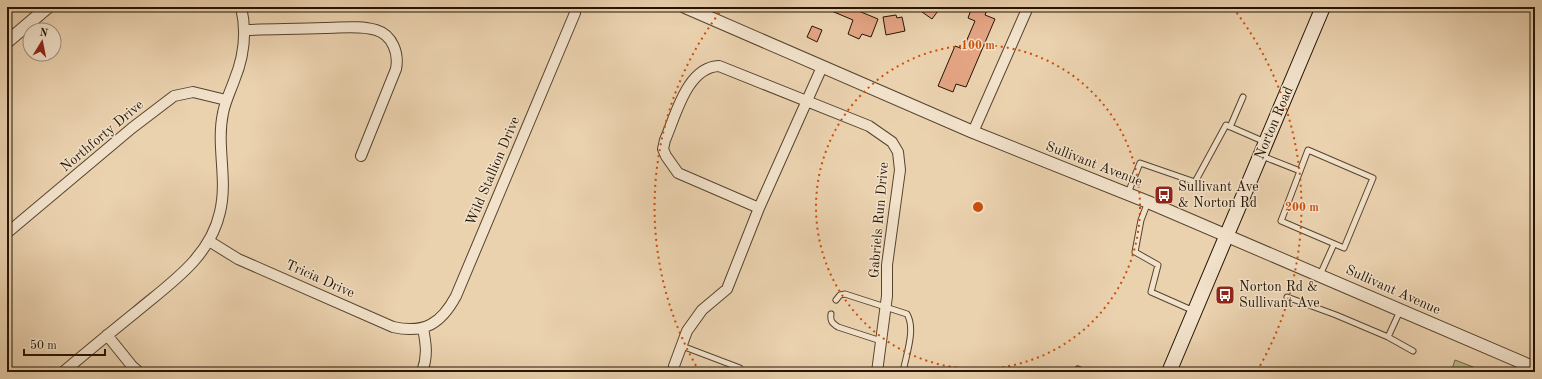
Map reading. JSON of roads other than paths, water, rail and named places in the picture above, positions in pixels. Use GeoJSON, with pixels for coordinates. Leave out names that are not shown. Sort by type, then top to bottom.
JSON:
{"type":"FeatureCollection","features":[{"type":"Feature","properties":{"kind":"main road","name":"Norton Road"},"geometry":{"type":"LineString","coordinates":[[1172,371],[1195,311],[1323,7]]}},
{"type":"Feature","properties":{"kind":"street"},"geometry":{"type":"LineString","coordinates":[[7,42],[48,7]]}},
{"type":"Feature","properties":{"kind":"street"},"geometry":{"type":"LineString","coordinates":[[63,372],[186,271],[209,241],[218,218],[222,199],[223,176],[220,140],[223,111],[240,63],[245,30],[241,7]]}},
{"type":"Feature","properties":{"kind":"street","name":"Sullivant Avenue"},"geometry":{"type":"LineString","coordinates":[[685,7],[974,132],[1227,235],[1535,368]]}},
{"type":"Feature","properties":{"kind":"street"},"geometry":{"type":"LineString","coordinates":[[974,132],[1028,7]]}},
{"type":"Feature","properties":{"kind":"street","name":"Wild Stallion Drive"},"geometry":{"type":"LineString","coordinates":[[423,328],[432,325],[440,319],[449,310],[456,296],[575,13]]}},
{"type":"Feature","properties":{"kind":"street"},"geometry":{"type":"LineString","coordinates":[[245,30],[358,27],[377,30],[385,35],[396,51],[398,60],[396,69],[361,156]]}},
{"type":"Feature","properties":{"kind":"street","name":"Gabriels Run Drive"},"geometry":{"type":"LineString","coordinates":[[759,208],[678,173],[671,165],[664,148],[665,140],[686,91],[694,77],[703,69],[719,66],[869,126],[892,142],[898,152],[900,170],[887,265],[886,307],[877,372]]}},
{"type":"Feature","properties":{"kind":"street"},"geometry":{"type":"LineString","coordinates":[[674,369],[687,331],[702,310],[727,289],[759,208],[822,67]]}},
{"type":"Feature","properties":{"kind":"street","name":"Northforty Drive"},"geometry":{"type":"LineString","coordinates":[[7,233],[132,128],[174,96],[193,92],[226,100]]}},
{"type":"Feature","properties":{"kind":"street","name":"Tricia Drive"},"geometry":{"type":"LineString","coordinates":[[209,241],[238,259],[393,327],[408,330],[423,328]]}},
{"type":"Feature","properties":{"kind":"street"},"geometry":{"type":"LineString","coordinates":[[422,372],[427,347],[423,328]]}},
{"type":"Feature","properties":{"kind":"street"},"geometry":{"type":"LineString","coordinates":[[108,335],[132,366],[139,372]]}},
{"type":"Feature","properties":{"kind":"lane"},"geometry":{"type":"LineString","coordinates":[[1230,127],[1243,97]]}},
{"type":"Feature","properties":{"kind":"lane"},"geometry":{"type":"LineString","coordinates":[[1128,194],[1140,163],[1195,182],[1226,125],[1300,171]]}},
{"type":"Feature","properties":{"kind":"lane"},"geometry":{"type":"LineString","coordinates":[[1308,150],[1373,178],[1344,248],[1281,221],[1300,171],[1308,150]]}},
{"type":"Feature","properties":{"kind":"lane"},"geometry":{"type":"LineString","coordinates":[[1148,202],[1141,220],[1135,252],[1158,265],[1151,292],[1195,311]]}},
{"type":"Feature","properties":{"kind":"lane"},"geometry":{"type":"LineString","coordinates":[[1320,275],[1334,244]]}},
{"type":"Feature","properties":{"kind":"lane"},"geometry":{"type":"LineString","coordinates":[[836,300],[840,295],[845,294],[907,314],[911,327],[903,372]]}},
{"type":"Feature","properties":{"kind":"lane"},"geometry":{"type":"LineString","coordinates":[[1287,297],[1336,315],[1388,337],[1413,351]]}},
{"type":"Feature","properties":{"kind":"lane"},"geometry":{"type":"LineString","coordinates":[[1388,337],[1400,309]]}},
{"type":"Feature","properties":{"kind":"lane"},"geometry":{"type":"LineString","coordinates":[[831,314],[830,319],[833,324],[838,327],[881,341]]}},
{"type":"Feature","properties":{"kind":"lane"},"geometry":{"type":"LineString","coordinates":[[682,346],[740,368],[739,372]]}},
{"type":"Feature","properties":{"kind":"lane"},"geometry":{"type":"LineString","coordinates":[[1078,369],[1085,372]]}},
{"type":"Feature","properties":{"kind":"place","name":"Sullivant Ave & Norton Rd"},"geometry":{"type":"Point","coordinates":[1164,195]}},
{"type":"Feature","properties":{"kind":"place","name":"Norton Rd & Sullivant Ave"},"geometry":{"type":"Point","coordinates":[1225,295]}}]}
